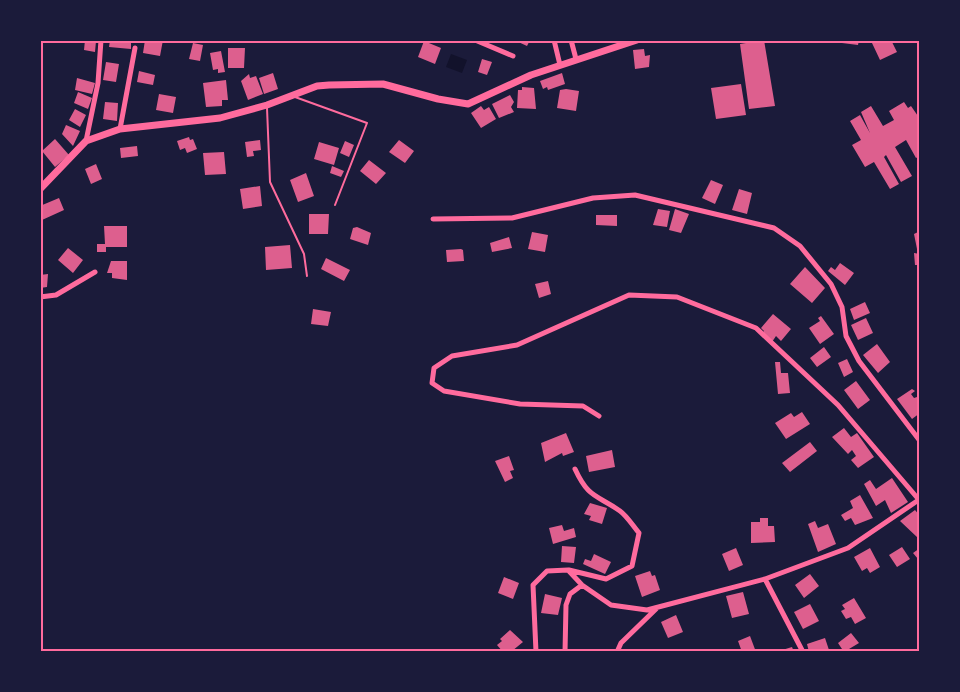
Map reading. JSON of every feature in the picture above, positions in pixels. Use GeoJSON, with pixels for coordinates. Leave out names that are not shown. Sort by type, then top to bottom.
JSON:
{"type":"FeatureCollection","features":[{"type":"Feature","properties":{"kind":"street"},"geometry":{"type":"LineString","coordinates":[[86,141],[98,83],[101,40]]}},
{"type":"Feature","properties":{"kind":"street"},"geometry":{"type":"LineString","coordinates":[[475,40],[513,56]]}},
{"type":"Feature","properties":{"kind":"street"},"geometry":{"type":"LineString","coordinates":[[554,40],[560,65]]}},
{"type":"Feature","properties":{"kind":"street"},"geometry":{"type":"LineString","coordinates":[[571,40],[576,59]]}},
{"type":"Feature","properties":{"kind":"street"},"geometry":{"type":"LineString","coordinates":[[40,189],[86,141],[120,129],[220,118],[267,105],[317,86],[383,84],[438,99],[468,104],[560,65],[637,40]]}},
{"type":"Feature","properties":{"kind":"street"},"geometry":{"type":"LineString","coordinates":[[120,129],[135,48]]}},
{"type":"Feature","properties":{"kind":"street"},"geometry":{"type":"LineString","coordinates":[[433,219],[512,218],[593,198],[635,195],[774,228],[800,246],[831,284],[842,307],[846,336],[859,361],[920,441]]}},
{"type":"Feature","properties":{"kind":"street"},"geometry":{"type":"LineString","coordinates":[[40,297],[56,295],[95,272]]}},
{"type":"Feature","properties":{"kind":"street"},"geometry":{"type":"LineString","coordinates":[[568,570],[582,585],[611,605],[647,610],[765,579],[848,548],[919,500],[838,405],[756,327],[677,297],[629,294],[517,345],[452,356],[434,368],[432,383],[444,392],[520,404],[583,406],[598,416]]}},
{"type":"Feature","properties":{"kind":"street"},"geometry":{"type":"LineString","coordinates":[[536,651],[533,585],[547,571],[568,570],[606,579],[632,566],[639,533],[621,512],[594,497],[583,487],[575,469]]}},
{"type":"Feature","properties":{"kind":"street"},"geometry":{"type":"LineString","coordinates":[[765,579],[803,651]]}},
{"type":"Feature","properties":{"kind":"street"},"geometry":{"type":"LineString","coordinates":[[565,651],[566,606],[570,594],[582,585]]}},
{"type":"Feature","properties":{"kind":"street"},"geometry":{"type":"LineString","coordinates":[[617,651],[621,643],[657,608]]}},
{"type":"Feature","properties":{"kind":"lane"},"geometry":{"type":"LineString","coordinates":[[290,95],[367,123],[335,205]]}},
{"type":"Feature","properties":{"kind":"lane"},"geometry":{"type":"LineString","coordinates":[[267,105],[270,182],[304,254],[307,276]]}},
{"type":"Feature","properties":{"kind":"shaded area"},"geometry":{"type":"Polygon","coordinates":[[[451,54],[467,60],[462,73],[446,67],[451,54]]]}},
{"type":"Feature","properties":{"kind":"building"},"geometry":{"type":"Polygon","coordinates":[[[85,40],[96,41],[95,52],[84,50],[85,40]]]}},
{"type":"Feature","properties":{"kind":"building"},"geometry":{"type":"Polygon","coordinates":[[[110,40],[131,40],[131,49],[109,47],[110,40]]]}},
{"type":"Feature","properties":{"kind":"building"},"geometry":{"type":"Polygon","coordinates":[[[145,40],[163,40],[160,56],[143,53],[145,40]]]}},
{"type":"Feature","properties":{"kind":"building"},"geometry":{"type":"Polygon","coordinates":[[[514,40],[530,40],[527,46],[514,40]]]}},
{"type":"Feature","properties":{"kind":"building"},"geometry":{"type":"Polygon","coordinates":[[[764,40],[775,106],[749,109],[740,44],[764,40]]]}},
{"type":"Feature","properties":{"kind":"building"},"geometry":{"type":"Polygon","coordinates":[[[843,40],[859,40],[858,45],[842,43],[843,40]]]}},
{"type":"Feature","properties":{"kind":"building"},"geometry":{"type":"Polygon","coordinates":[[[876,40],[891,40],[897,52],[880,60],[872,43],[876,40]]]}},
{"type":"Feature","properties":{"kind":"building"},"geometry":{"type":"Polygon","coordinates":[[[424,41],[441,48],[435,64],[418,57],[424,41]]]}},
{"type":"Feature","properties":{"kind":"building"},"geometry":{"type":"Polygon","coordinates":[[[193,43],[203,45],[200,61],[189,59],[193,43]]]}},
{"type":"Feature","properties":{"kind":"building"},"geometry":{"type":"Polygon","coordinates":[[[228,48],[245,48],[244,68],[228,68],[228,48]]]}},
{"type":"Feature","properties":{"kind":"building"},"geometry":{"type":"Polygon","coordinates":[[[644,49],[645,56],[650,55],[649,67],[635,69],[633,50],[644,49]]]}},
{"type":"Feature","properties":{"kind":"building"},"geometry":{"type":"Polygon","coordinates":[[[221,51],[225,72],[218,73],[218,69],[213,70],[210,53],[221,51]]]}},
{"type":"Feature","properties":{"kind":"building"},"geometry":{"type":"Polygon","coordinates":[[[482,59],[492,62],[487,75],[478,72],[482,59]]]}},
{"type":"Feature","properties":{"kind":"building"},"geometry":{"type":"Polygon","coordinates":[[[106,62],[119,64],[116,82],[103,80],[106,62]]]}},
{"type":"Feature","properties":{"kind":"building"},"geometry":{"type":"Polygon","coordinates":[[[139,71],[155,75],[153,85],[137,82],[139,71]]]}},
{"type":"Feature","properties":{"kind":"building"},"geometry":{"type":"Polygon","coordinates":[[[273,73],[278,89],[264,94],[259,78],[273,73]]]}},
{"type":"Feature","properties":{"kind":"building"},"geometry":{"type":"Polygon","coordinates":[[[562,73],[565,84],[548,90],[547,87],[543,89],[540,81],[562,73]]]}},
{"type":"Feature","properties":{"kind":"building"},"geometry":{"type":"Polygon","coordinates":[[[249,74],[250,78],[256,76],[263,94],[248,100],[241,81],[249,74]]]}},
{"type":"Feature","properties":{"kind":"building"},"geometry":{"type":"Polygon","coordinates":[[[77,78],[95,83],[92,94],[75,90],[77,78]]]}},
{"type":"Feature","properties":{"kind":"building"},"geometry":{"type":"Polygon","coordinates":[[[226,80],[228,100],[222,100],[222,106],[206,107],[203,83],[226,80]]]}},
{"type":"Feature","properties":{"kind":"building"},"geometry":{"type":"Polygon","coordinates":[[[741,84],[746,115],[716,119],[711,88],[741,84]]]}},
{"type":"Feature","properties":{"kind":"building"},"geometry":{"type":"Polygon","coordinates":[[[522,87],[534,88],[536,109],[517,108],[518,90],[522,90],[522,87]]]}},
{"type":"Feature","properties":{"kind":"building"},"geometry":{"type":"Polygon","coordinates":[[[560,90],[579,91],[576,111],[557,108],[560,90]]]}},
{"type":"Feature","properties":{"kind":"building"},"geometry":{"type":"Polygon","coordinates":[[[78,92],[92,98],[88,109],[74,103],[78,92]]]}},
{"type":"Feature","properties":{"kind":"building"},"geometry":{"type":"Polygon","coordinates":[[[159,94],[176,97],[173,113],[156,110],[159,94]]]}},
{"type":"Feature","properties":{"kind":"building"},"geometry":{"type":"Polygon","coordinates":[[[510,95],[514,102],[511,107],[514,112],[499,118],[492,104],[510,95]]]}},
{"type":"Feature","properties":{"kind":"building"},"geometry":{"type":"Polygon","coordinates":[[[105,102],[118,103],[117,121],[103,119],[105,102]]]}},
{"type":"Feature","properties":{"kind":"building"},"geometry":{"type":"Polygon","coordinates":[[[904,102],[908,108],[911,106],[920,119],[920,156],[916,158],[906,140],[895,147],[912,176],[901,182],[886,155],[884,157],[899,184],[890,189],[874,162],[865,167],[852,145],[861,140],[850,121],[860,115],[870,133],[861,112],[871,106],[883,126],[894,120],[889,111],[904,102]]]}},
{"type":"Feature","properties":{"kind":"building"},"geometry":{"type":"Polygon","coordinates":[[[481,106],[484,110],[489,107],[496,119],[481,128],[471,113],[481,106]]]}},
{"type":"Feature","properties":{"kind":"building"},"geometry":{"type":"Polygon","coordinates":[[[75,109],[86,115],[80,127],[69,120],[75,109]]]}},
{"type":"Feature","properties":{"kind":"building"},"geometry":{"type":"Polygon","coordinates":[[[66,125],[80,131],[73,146],[62,134],[66,125]]]}},
{"type":"Feature","properties":{"kind":"building"},"geometry":{"type":"Polygon","coordinates":[[[189,137],[190,140],[193,139],[197,149],[187,153],[185,148],[180,150],[177,141],[189,137]]]}},
{"type":"Feature","properties":{"kind":"building"},"geometry":{"type":"Polygon","coordinates":[[[55,139],[69,155],[55,167],[42,151],[55,139]]]}},
{"type":"Feature","properties":{"kind":"building"},"geometry":{"type":"Polygon","coordinates":[[[260,140],[261,150],[253,151],[254,156],[247,157],[245,142],[260,140]]]}},
{"type":"Feature","properties":{"kind":"building"},"geometry":{"type":"Polygon","coordinates":[[[399,140],[414,151],[405,163],[389,152],[399,140]]]}},
{"type":"Feature","properties":{"kind":"building"},"geometry":{"type":"Polygon","coordinates":[[[345,141],[354,145],[349,157],[340,153],[345,141]]]}},
{"type":"Feature","properties":{"kind":"building"},"geometry":{"type":"Polygon","coordinates":[[[319,142],[339,148],[334,165],[314,159],[319,142]]]}},
{"type":"Feature","properties":{"kind":"building"},"geometry":{"type":"Polygon","coordinates":[[[137,146],[138,156],[121,158],[120,148],[137,146]]]}},
{"type":"Feature","properties":{"kind":"building"},"geometry":{"type":"Polygon","coordinates":[[[224,152],[226,174],[205,175],[203,153],[224,152]]]}},
{"type":"Feature","properties":{"kind":"building"},"geometry":{"type":"Polygon","coordinates":[[[369,160],[386,173],[376,184],[360,171],[369,160]]]}},
{"type":"Feature","properties":{"kind":"building"},"geometry":{"type":"Polygon","coordinates":[[[96,164],[102,179],[91,184],[85,169],[96,164]]]}},
{"type":"Feature","properties":{"kind":"building"},"geometry":{"type":"Polygon","coordinates":[[[332,166],[344,171],[341,177],[330,173],[332,166]]]}},
{"type":"Feature","properties":{"kind":"building"},"geometry":{"type":"Polygon","coordinates":[[[306,173],[314,196],[298,202],[290,180],[306,173]]]}},
{"type":"Feature","properties":{"kind":"building"},"geometry":{"type":"Polygon","coordinates":[[[711,180],[723,185],[715,204],[702,198],[711,180]]]}},
{"type":"Feature","properties":{"kind":"building"},"geometry":{"type":"Polygon","coordinates":[[[260,186],[262,206],[243,209],[240,189],[260,186]]]}},
{"type":"Feature","properties":{"kind":"building"},"geometry":{"type":"Polygon","coordinates":[[[739,189],[752,193],[747,214],[732,210],[739,189]]]}},
{"type":"Feature","properties":{"kind":"building"},"geometry":{"type":"Polygon","coordinates":[[[59,198],[64,210],[42,220],[40,206],[59,198]]]}},
{"type":"Feature","properties":{"kind":"building"},"geometry":{"type":"Polygon","coordinates":[[[658,209],[670,211],[667,227],[653,225],[658,209]]]}},
{"type":"Feature","properties":{"kind":"building"},"geometry":{"type":"Polygon","coordinates":[[[675,209],[689,214],[681,233],[669,230],[675,209]]]}},
{"type":"Feature","properties":{"kind":"building"},"geometry":{"type":"Polygon","coordinates":[[[309,214],[329,214],[328,234],[309,234],[309,214]]]}},
{"type":"Feature","properties":{"kind":"building"},"geometry":{"type":"Polygon","coordinates":[[[596,215],[617,215],[617,226],[596,225],[596,215]]]}},
{"type":"Feature","properties":{"kind":"building"},"geometry":{"type":"Polygon","coordinates":[[[104,226],[127,226],[127,247],[106,247],[106,252],[97,252],[97,244],[105,244],[104,226]]]}},
{"type":"Feature","properties":{"kind":"building"},"geometry":{"type":"Polygon","coordinates":[[[357,227],[371,233],[368,245],[350,239],[353,228],[357,227]]]}},
{"type":"Feature","properties":{"kind":"building"},"geometry":{"type":"Polygon","coordinates":[[[920,231],[920,254],[918,254],[914,234],[920,231]]]}},
{"type":"Feature","properties":{"kind":"building"},"geometry":{"type":"Polygon","coordinates":[[[532,232],[548,235],[545,252],[528,249],[532,232]]]}},
{"type":"Feature","properties":{"kind":"building"},"geometry":{"type":"Polygon","coordinates":[[[509,237],[512,248],[492,252],[490,243],[509,237]]]}},
{"type":"Feature","properties":{"kind":"building"},"geometry":{"type":"Polygon","coordinates":[[[290,245],[292,268],[266,270],[265,247],[290,245]]]}},
{"type":"Feature","properties":{"kind":"building"},"geometry":{"type":"Polygon","coordinates":[[[68,248],[83,260],[73,273],[58,260],[68,248]]]}},
{"type":"Feature","properties":{"kind":"building"},"geometry":{"type":"Polygon","coordinates":[[[461,249],[464,261],[447,262],[446,250],[461,249]]]}},
{"type":"Feature","properties":{"kind":"building"},"geometry":{"type":"Polygon","coordinates":[[[914,253],[920,254],[920,265],[915,265],[914,253]]]}},
{"type":"Feature","properties":{"kind":"building"},"geometry":{"type":"Polygon","coordinates":[[[326,258],[350,270],[344,281],[321,269],[326,258]]]}},
{"type":"Feature","properties":{"kind":"building"},"geometry":{"type":"Polygon","coordinates":[[[111,261],[127,261],[127,280],[112,278],[112,273],[107,273],[111,261]]]}},
{"type":"Feature","properties":{"kind":"building"},"geometry":{"type":"Polygon","coordinates":[[[840,263],[854,273],[845,285],[828,271],[831,267],[835,270],[840,263]]]}},
{"type":"Feature","properties":{"kind":"building"},"geometry":{"type":"Polygon","coordinates":[[[805,267],[825,288],[812,303],[790,284],[805,267]]]}},
{"type":"Feature","properties":{"kind":"building"},"geometry":{"type":"Polygon","coordinates":[[[48,274],[47,287],[40,288],[40,275],[48,274]]]}},
{"type":"Feature","properties":{"kind":"building"},"geometry":{"type":"Polygon","coordinates":[[[548,281],[551,294],[539,298],[535,284],[548,281]]]}},
{"type":"Feature","properties":{"kind":"building"},"geometry":{"type":"Polygon","coordinates":[[[865,302],[870,313],[854,320],[850,309],[865,302]]]}},
{"type":"Feature","properties":{"kind":"building"},"geometry":{"type":"Polygon","coordinates":[[[313,309],[331,312],[328,326],[311,324],[313,309]]]}},
{"type":"Feature","properties":{"kind":"building"},"geometry":{"type":"Polygon","coordinates":[[[773,314],[791,329],[781,341],[776,336],[772,342],[762,333],[764,331],[761,328],[773,314]]]}},
{"type":"Feature","properties":{"kind":"building"},"geometry":{"type":"Polygon","coordinates":[[[821,316],[834,334],[820,344],[809,328],[820,321],[818,318],[821,316]]]}},
{"type":"Feature","properties":{"kind":"building"},"geometry":{"type":"Polygon","coordinates":[[[866,318],[873,333],[858,340],[851,325],[866,318]]]}},
{"type":"Feature","properties":{"kind":"building"},"geometry":{"type":"Polygon","coordinates":[[[877,344],[890,362],[878,373],[863,355],[877,344]]]}},
{"type":"Feature","properties":{"kind":"building"},"geometry":{"type":"Polygon","coordinates":[[[824,347],[831,357],[817,367],[810,358],[824,347]]]}},
{"type":"Feature","properties":{"kind":"building"},"geometry":{"type":"Polygon","coordinates":[[[847,359],[853,372],[844,377],[838,363],[847,359]]]}},
{"type":"Feature","properties":{"kind":"building"},"geometry":{"type":"Polygon","coordinates":[[[775,362],[780,362],[781,373],[788,373],[790,393],[778,394],[775,362]]]}},
{"type":"Feature","properties":{"kind":"building"},"geometry":{"type":"Polygon","coordinates":[[[856,381],[870,400],[858,409],[844,390],[856,381]]]}},
{"type":"Feature","properties":{"kind":"building"},"geometry":{"type":"Polygon","coordinates":[[[912,389],[915,391],[911,394],[914,398],[920,396],[920,413],[912,419],[897,399],[912,389]]]}},
{"type":"Feature","properties":{"kind":"building"},"geometry":{"type":"Polygon","coordinates":[[[802,412],[810,424],[786,439],[775,423],[791,413],[794,417],[802,412]]]}},
{"type":"Feature","properties":{"kind":"building"},"geometry":{"type":"Polygon","coordinates":[[[844,428],[851,437],[857,433],[874,457],[858,468],[851,460],[856,456],[852,450],[848,454],[832,437],[844,428]]]}},
{"type":"Feature","properties":{"kind":"building"},"geometry":{"type":"Polygon","coordinates":[[[566,433],[574,452],[563,456],[562,453],[545,462],[541,443],[566,433]]]}},
{"type":"Feature","properties":{"kind":"building"},"geometry":{"type":"Polygon","coordinates":[[[810,442],[817,451],[790,472],[782,463],[810,442]]]}},
{"type":"Feature","properties":{"kind":"building"},"geometry":{"type":"Polygon","coordinates":[[[612,450],[615,467],[589,472],[586,456],[612,450]]]}},
{"type":"Feature","properties":{"kind":"building"},"geometry":{"type":"Polygon","coordinates":[[[509,456],[514,470],[510,471],[513,478],[505,482],[495,461],[509,456]]]}},
{"type":"Feature","properties":{"kind":"building"},"geometry":{"type":"Polygon","coordinates":[[[892,478],[908,502],[891,513],[885,500],[876,506],[864,484],[870,480],[876,489],[892,478]]]}},
{"type":"Feature","properties":{"kind":"building"},"geometry":{"type":"Polygon","coordinates":[[[860,495],[873,518],[855,525],[851,518],[845,521],[841,515],[853,508],[850,501],[860,495]]]}},
{"type":"Feature","properties":{"kind":"building"},"geometry":{"type":"Polygon","coordinates":[[[590,503],[607,508],[602,524],[589,520],[591,516],[584,514],[590,503]]]}},
{"type":"Feature","properties":{"kind":"building"},"geometry":{"type":"Polygon","coordinates":[[[915,510],[920,516],[918,538],[900,521],[915,510]]]}},
{"type":"Feature","properties":{"kind":"building"},"geometry":{"type":"Polygon","coordinates":[[[760,518],[768,518],[768,526],[774,526],[775,542],[751,543],[751,522],[760,522],[760,518]]]}},
{"type":"Feature","properties":{"kind":"building"},"geometry":{"type":"Polygon","coordinates":[[[815,521],[818,528],[828,524],[836,544],[818,552],[808,524],[815,521]]]}},
{"type":"Feature","properties":{"kind":"building"},"geometry":{"type":"Polygon","coordinates":[[[562,525],[564,531],[574,528],[576,537],[553,544],[549,528],[562,525]]]}},
{"type":"Feature","properties":{"kind":"building"},"geometry":{"type":"Polygon","coordinates":[[[562,546],[576,547],[574,563],[561,562],[562,546]]]}},
{"type":"Feature","properties":{"kind":"building"},"geometry":{"type":"Polygon","coordinates":[[[902,547],[910,559],[897,567],[889,555],[902,547]]]}},
{"type":"Feature","properties":{"kind":"building"},"geometry":{"type":"Polygon","coordinates":[[[736,548],[743,565],[729,571],[722,554],[736,548]]]}},
{"type":"Feature","properties":{"kind":"building"},"geometry":{"type":"Polygon","coordinates":[[[870,548],[880,567],[870,573],[867,568],[862,571],[854,557],[870,548]]]}},
{"type":"Feature","properties":{"kind":"building"},"geometry":{"type":"Polygon","coordinates":[[[920,548],[920,558],[918,559],[913,553],[920,548]]]}},
{"type":"Feature","properties":{"kind":"building"},"geometry":{"type":"Polygon","coordinates":[[[594,554],[611,562],[605,574],[583,564],[585,559],[591,561],[594,554]]]}},
{"type":"Feature","properties":{"kind":"building"},"geometry":{"type":"Polygon","coordinates":[[[650,571],[652,576],[655,575],[660,590],[642,597],[635,576],[650,571]]]}},
{"type":"Feature","properties":{"kind":"building"},"geometry":{"type":"Polygon","coordinates":[[[810,574],[819,586],[804,598],[795,585],[810,574]]]}},
{"type":"Feature","properties":{"kind":"building"},"geometry":{"type":"Polygon","coordinates":[[[504,577],[519,583],[513,599],[498,593],[504,577]]]}},
{"type":"Feature","properties":{"kind":"building"},"geometry":{"type":"Polygon","coordinates":[[[743,592],[749,614],[732,618],[726,596],[743,592]]]}},
{"type":"Feature","properties":{"kind":"building"},"geometry":{"type":"Polygon","coordinates":[[[545,594],[562,598],[558,615],[541,613],[545,594]]]}},
{"type":"Feature","properties":{"kind":"building"},"geometry":{"type":"Polygon","coordinates":[[[854,598],[866,618],[855,624],[851,617],[846,619],[841,611],[845,609],[842,605],[854,598]]]}},
{"type":"Feature","properties":{"kind":"building"},"geometry":{"type":"Polygon","coordinates":[[[810,604],[819,621],[803,629],[794,612],[810,604]]]}},
{"type":"Feature","properties":{"kind":"building"},"geometry":{"type":"Polygon","coordinates":[[[676,615],[683,632],[668,638],[661,622],[676,615]]]}},
{"type":"Feature","properties":{"kind":"building"},"geometry":{"type":"Polygon","coordinates":[[[510,630],[523,642],[512,651],[503,652],[497,645],[510,630]]]}},
{"type":"Feature","properties":{"kind":"building"},"geometry":{"type":"Polygon","coordinates":[[[851,633],[859,643],[844,652],[838,643],[851,633]]]}},
{"type":"Feature","properties":{"kind":"building"},"geometry":{"type":"Polygon","coordinates":[[[750,636],[756,652],[742,652],[738,641],[750,636]]]}},
{"type":"Feature","properties":{"kind":"building"},"geometry":{"type":"Polygon","coordinates":[[[825,638],[829,650],[809,652],[807,644],[825,638]]]}},
{"type":"Feature","properties":{"kind":"building"},"geometry":{"type":"Polygon","coordinates":[[[792,647],[794,652],[779,652],[779,651],[792,647]]]}}]}
